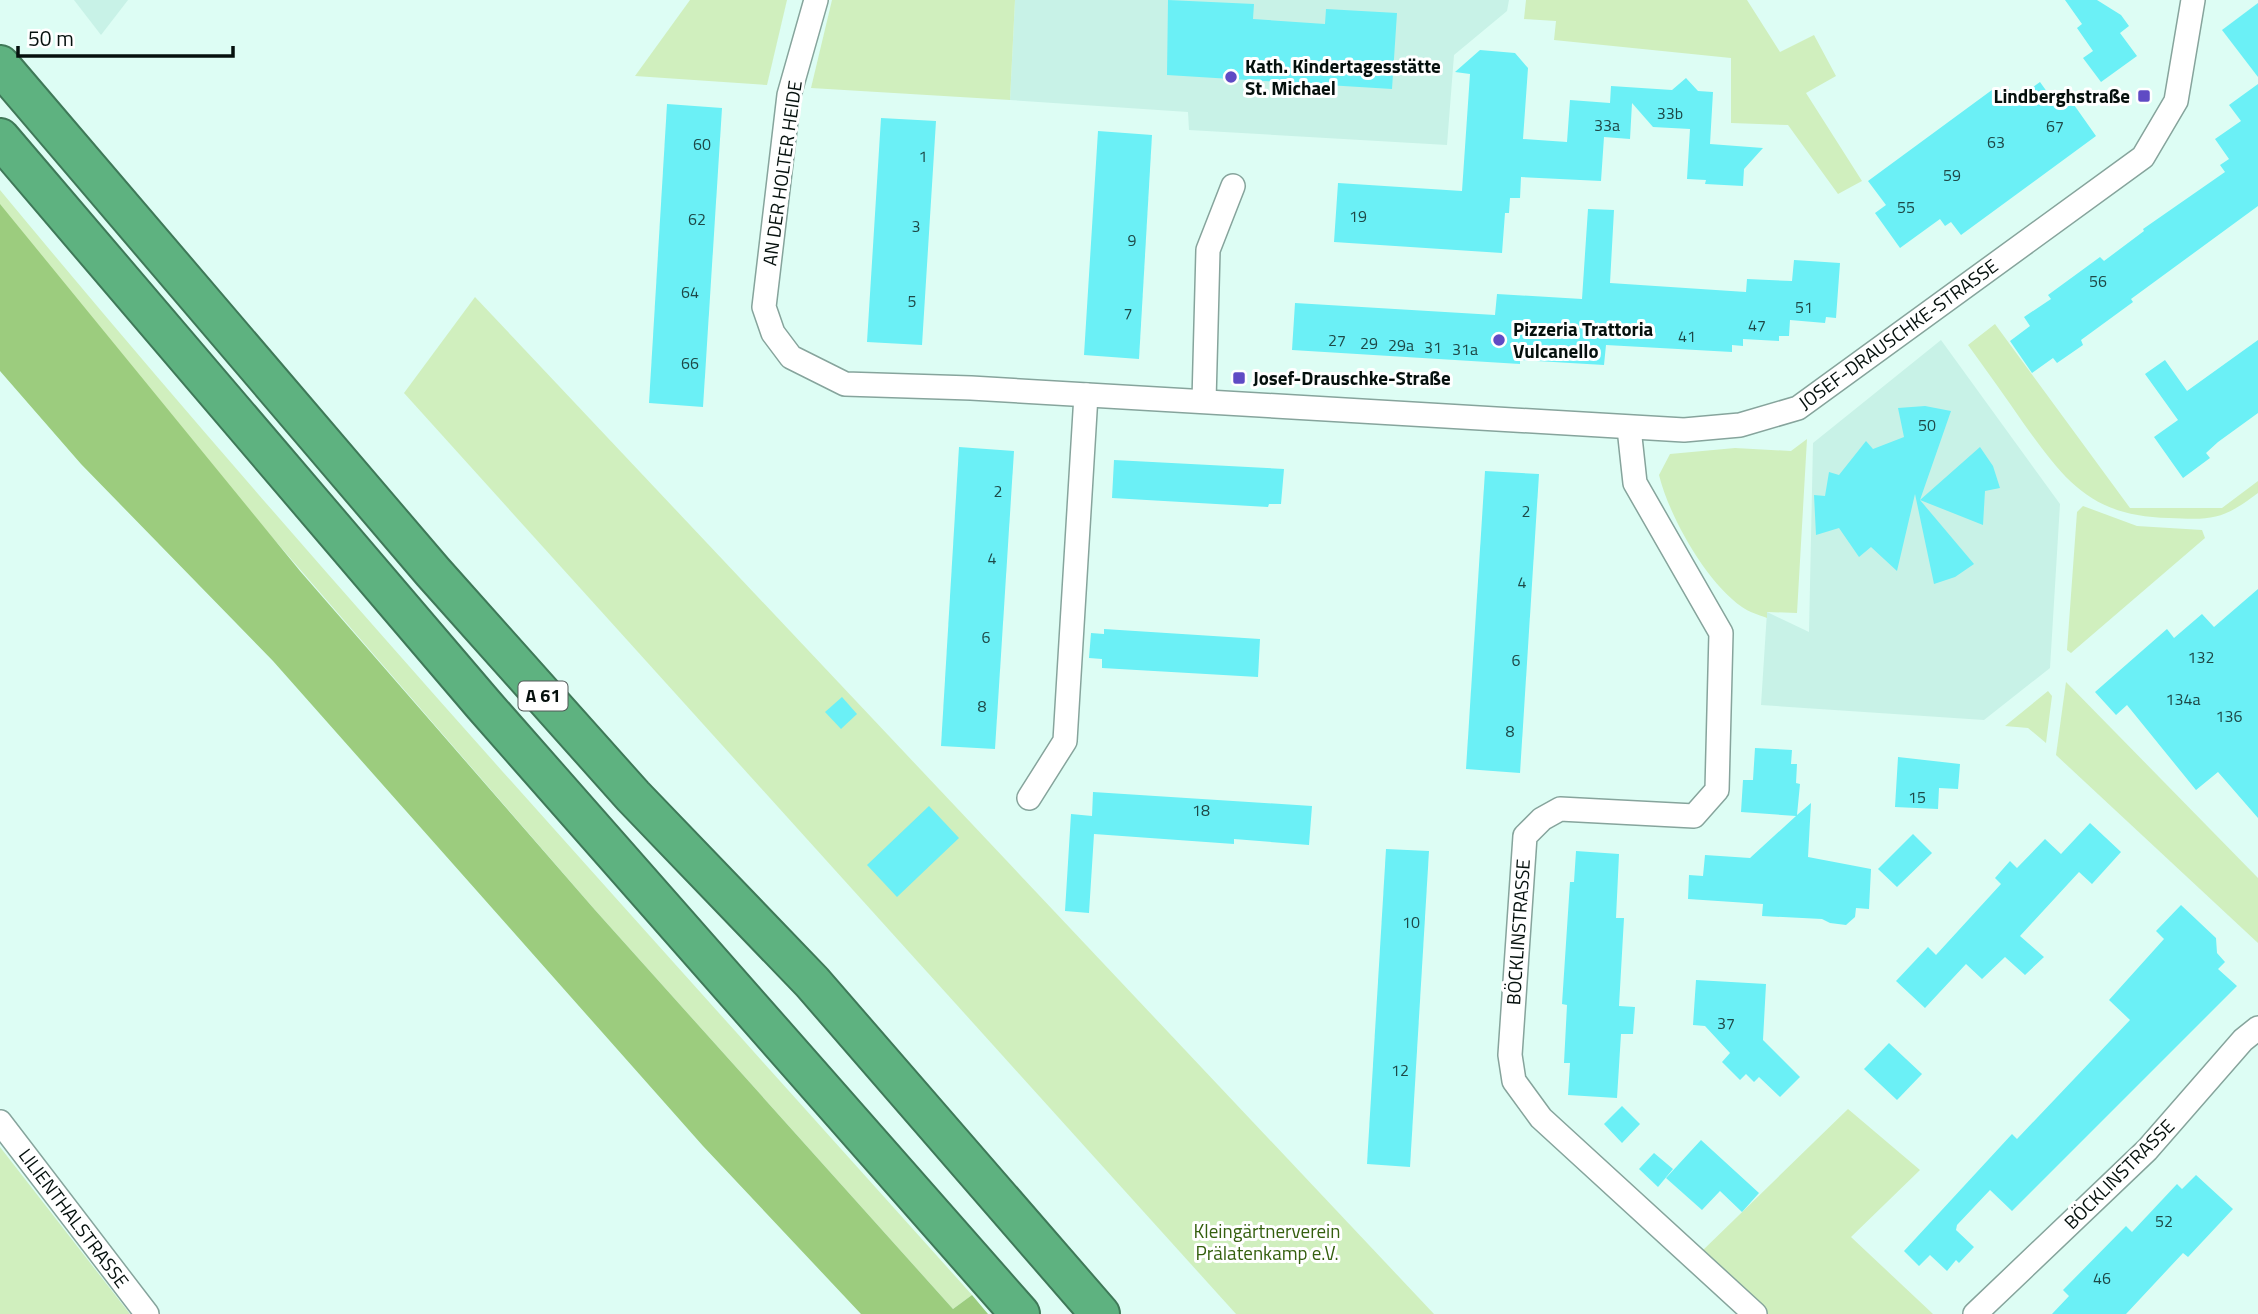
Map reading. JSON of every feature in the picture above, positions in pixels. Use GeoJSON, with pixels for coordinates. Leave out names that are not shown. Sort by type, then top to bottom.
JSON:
{"type":"FeatureCollection","features":[{"type":"Feature","properties":{"kind":"highway","name":"A 61"},"geometry":{"type":"LineString","coordinates":[[0,65],[433,572],[633,796],[812,982],[1100,1314]]}},
{"type":"Feature","properties":{"kind":"highway","name":"A 61"},"geometry":{"type":"LineString","coordinates":[[0,138],[492,715],[1020,1314]]}},
{"type":"Feature","properties":{"kind":"street","name":"AN DER HOLTER HEIDE"},"geometry":{"type":"LineString","coordinates":[[764,307],[789,95],[816,0]]}},
{"type":"Feature","properties":{"kind":"street","name":"JOSEF-DRAUSCHKE-STRASSE"},"geometry":{"type":"LineString","coordinates":[[764,307],[773,333],[791,357],[845,384],[1204,401],[1629,428],[1684,430],[1740,425],[1798,408],[2143,157],[2176,101],[2193,0]]}},
{"type":"Feature","properties":{"kind":"street"},"geometry":{"type":"LineString","coordinates":[[1204,401],[1208,250],[1233,186]]}},
{"type":"Feature","properties":{"kind":"street"},"geometry":{"type":"LineString","coordinates":[[1029,798],[1065,741],[1086,395]]}},
{"type":"Feature","properties":{"kind":"street","name":"BÖCKLINSTRASSE"},"geometry":{"type":"LineString","coordinates":[[1629,428],[1634,483],[1721,633],[1717,790],[1693,816],[1560,809],[1542,819],[1525,836],[1510,1055],[1514,1081],[1541,1118],[1755,1314]]}},
{"type":"Feature","properties":{"kind":"street","name":"BÖCKLINSTRASSE"},"geometry":{"type":"LineString","coordinates":[[1976,1314],[2147,1150],[2243,1040],[2258,1028]]}},
{"type":"Feature","properties":{"kind":"street","name":"LILIENTHALSTRASSE"},"geometry":{"type":"LineString","coordinates":[[0,1122],[147,1314]]}},
{"type":"Feature","properties":{"kind":"shaded area"},"geometry":{"type":"Polygon","coordinates":[[[74,0],[128,0],[101,35],[74,0]]]}},
{"type":"Feature","properties":{"kind":"shaded area","name":"Kath. Kindertagesstätte St. Michael"},"geometry":{"type":"Polygon","coordinates":[[[1015,0],[1509,0],[1507,11],[1454,55],[1447,145],[1189,130],[1188,112],[1010,100],[1015,0]]]}},
{"type":"Feature","properties":{"kind":"shaded area"},"geometry":{"type":"Polygon","coordinates":[[[1941,340],[2060,504],[2050,668],[1984,720],[1761,705],[1767,612],[1809,632],[1813,443],[1941,340]]]}},
{"type":"Feature","properties":{"kind":"green space"},"geometry":{"type":"Polygon","coordinates":[[[690,0],[787,0],[767,85],[635,76],[690,0]]]}},
{"type":"Feature","properties":{"kind":"green space"},"geometry":{"type":"Polygon","coordinates":[[[832,0],[1015,0],[1010,100],[811,88],[832,0]]]}},
{"type":"Feature","properties":{"kind":"green space"},"geometry":{"type":"Polygon","coordinates":[[[1526,0],[1747,0],[1780,52],[1814,35],[1836,76],[1806,93],[1862,181],[1838,194],[1788,125],[1731,123],[1731,58],[1554,40],[1556,21],[1524,19],[1526,0]]]}},
{"type":"Feature","properties":{"kind":"green space"},"geometry":{"type":"Polygon","coordinates":[[[0,190],[118,331],[359,609],[972,1295],[953,1309],[595,910],[0,223],[0,190]]]}},
{"type":"Feature","properties":{"kind":"green space"},"geometry":{"type":"Polygon","coordinates":[[[0,204],[300,571],[595,910],[953,1309],[972,1295],[988,1314],[861,1314],[703,1146],[273,661],[81,464],[0,371],[0,204]]]}},
{"type":"Feature","properties":{"kind":"green space","name":"Kleingärtnerverein Prälatenkamp e.V."},"geometry":{"type":"Polygon","coordinates":[[[475,297],[1434,1314],[1236,1314],[404,393],[475,297]]]}},
{"type":"Feature","properties":{"kind":"green space"},"geometry":{"type":"Polygon","coordinates":[[[1995,324],[2130,508],[2222,508],[2258,481],[2258,493],[2226,513],[2196,519],[2142,516],[2100,503],[2083,492],[2053,463],[1968,345],[1995,324]]]}},
{"type":"Feature","properties":{"kind":"green space"},"geometry":{"type":"Polygon","coordinates":[[[1807,439],[1797,613],[1767,612],[1767,618],[1742,607],[1715,582],[1680,528],[1659,475],[1670,454],[1735,448],[1791,451],[1807,439]]]}},
{"type":"Feature","properties":{"kind":"green space"},"geometry":{"type":"Polygon","coordinates":[[[2083,506],[2137,526],[2202,530],[2205,538],[2071,653],[2067,650],[2077,512],[2083,506]]]}},
{"type":"Feature","properties":{"kind":"green space"},"geometry":{"type":"Polygon","coordinates":[[[2066,682],[2258,878],[2258,943],[2056,755],[2066,682]]]}},
{"type":"Feature","properties":{"kind":"green space"},"geometry":{"type":"Polygon","coordinates":[[[2048,691],[2052,696],[2046,743],[2028,728],[2005,726],[2048,691]]]}},
{"type":"Feature","properties":{"kind":"green space"},"geometry":{"type":"Polygon","coordinates":[[[1848,1109],[1920,1170],[1851,1237],[1933,1314],[1766,1314],[1701,1252],[1848,1109]]]}},
{"type":"Feature","properties":{"kind":"green space"},"geometry":{"type":"Polygon","coordinates":[[[0,1147],[130,1314],[0,1314],[0,1147]]]}},
{"type":"Feature","properties":{"kind":"building"},"geometry":{"type":"Polygon","coordinates":[[[1168,0],[1254,4],[1253,19],[1325,24],[1326,9],[1397,13],[1392,89],[1167,75],[1168,0]]]}},
{"type":"Feature","properties":{"kind":"building"},"geometry":{"type":"Polygon","coordinates":[[[2065,0],[2097,0],[2121,15],[2129,26],[2120,33],[2137,56],[2101,82],[2083,58],[2093,51],[2077,28],[2082,24],[2065,0]]]}},
{"type":"Feature","properties":{"kind":"building"},"geometry":{"type":"Polygon","coordinates":[[[2258,3],[2258,77],[2222,30],[2258,3]]]}},
{"type":"Feature","properties":{"kind":"building"},"geometry":{"type":"Polygon","coordinates":[[[1480,50],[1515,53],[1528,68],[1523,139],[1567,142],[1570,100],[1610,103],[1611,86],[1672,90],[1686,78],[1698,91],[1713,92],[1710,144],[1763,148],[1744,169],[1743,186],[1705,184],[1706,180],[1687,179],[1690,129],[1653,127],[1632,103],[1630,139],[1604,137],[1601,181],[1521,177],[1520,198],[1510,198],[1509,213],[1505,213],[1502,253],[1334,242],[1338,183],[1462,191],[1470,74],[1455,72],[1480,50]]]}},
{"type":"Feature","properties":{"kind":"building"},"geometry":{"type":"Polygon","coordinates":[[[2040,82],[2060,110],[2072,102],[2096,136],[1961,235],[1951,222],[1945,226],[1940,219],[1900,248],[1875,213],[1886,205],[1868,181],[1996,87],[2000,92],[2008,87],[2016,99],[2040,82]]]}},
{"type":"Feature","properties":{"kind":"building"},"geometry":{"type":"Polygon","coordinates":[[[2258,84],[2258,206],[2131,299],[2133,302],[2081,340],[2083,345],[2057,363],[2053,358],[2032,373],[2010,341],[2030,326],[2024,317],[2051,299],[2048,295],[2100,257],[2104,261],[2144,231],[2143,229],[2225,172],[2220,165],[2229,159],[2215,139],[2241,121],[2229,105],[2258,84]]]}},
{"type":"Feature","properties":{"kind":"building"},"geometry":{"type":"Polygon","coordinates":[[[667,104],[722,108],[703,407],[649,403],[667,104]]]}},
{"type":"Feature","properties":{"kind":"building"},"geometry":{"type":"Polygon","coordinates":[[[881,118],[936,121],[922,345],[867,342],[881,118]]]}},
{"type":"Feature","properties":{"kind":"building"},"geometry":{"type":"Polygon","coordinates":[[[1098,131],[1152,135],[1139,359],[1084,355],[1098,131]]]}},
{"type":"Feature","properties":{"kind":"building"},"geometry":{"type":"Polygon","coordinates":[[[1588,209],[1614,210],[1610,283],[1746,292],[1747,279],[1792,281],[1794,260],[1840,263],[1836,318],[1826,317],[1825,323],[1790,320],[1789,336],[1779,336],[1779,341],[1743,339],[1743,346],[1732,345],[1732,352],[1606,345],[1604,365],[1520,360],[1520,364],[1292,350],[1295,303],[1495,315],[1497,294],[1582,299],[1588,209]]]}},
{"type":"Feature","properties":{"kind":"building"},"geometry":{"type":"Polygon","coordinates":[[[2258,340],[2258,413],[2218,442],[2206,453],[2210,458],[2183,478],[2154,437],[2178,420],[2145,374],[2165,360],[2187,391],[2258,340]]]}},
{"type":"Feature","properties":{"kind":"building"},"geometry":{"type":"Polygon","coordinates":[[[1925,406],[1951,411],[1920,500],[1974,564],[1955,577],[1934,584],[1915,494],[1897,571],[1871,547],[1859,557],[1839,528],[1816,535],[1814,495],[1825,496],[1829,472],[1839,475],[1866,441],[1873,449],[1904,437],[1898,408],[1925,406]]]}},
{"type":"Feature","properties":{"kind":"building"},"geometry":{"type":"Polygon","coordinates":[[[959,447],[1014,451],[995,749],[941,746],[959,447]]]}},
{"type":"Feature","properties":{"kind":"building"},"geometry":{"type":"Polygon","coordinates":[[[1980,447],[1993,466],[2000,488],[1985,491],[1983,525],[1920,500],[1980,447]]]}},
{"type":"Feature","properties":{"kind":"building"},"geometry":{"type":"Polygon","coordinates":[[[1114,460],[1284,469],[1281,504],[1269,504],[1268,507],[1112,498],[1114,460]]]}},
{"type":"Feature","properties":{"kind":"building"},"geometry":{"type":"Polygon","coordinates":[[[1485,471],[1539,474],[1520,773],[1466,769],[1485,471]]]}},
{"type":"Feature","properties":{"kind":"building"},"geometry":{"type":"Polygon","coordinates":[[[2258,589],[2258,818],[2218,772],[2196,790],[2127,705],[2116,715],[2095,692],[2167,629],[2174,638],[2202,614],[2214,627],[2258,589]]]}},
{"type":"Feature","properties":{"kind":"building"},"geometry":{"type":"Polygon","coordinates":[[[1104,629],[1260,639],[1258,677],[1102,668],[1102,659],[1089,658],[1091,633],[1104,634],[1104,629]]]}},
{"type":"Feature","properties":{"kind":"building"},"geometry":{"type":"Polygon","coordinates":[[[842,697],[857,714],[841,729],[825,712],[842,697]]]}},
{"type":"Feature","properties":{"kind":"building"},"geometry":{"type":"Polygon","coordinates":[[[1755,748],[1792,750],[1791,764],[1797,764],[1796,783],[1800,784],[1797,815],[1811,803],[1808,857],[1871,869],[1869,909],[1856,908],[1855,917],[1846,925],[1822,919],[1762,916],[1763,904],[1688,899],[1689,875],[1703,876],[1705,855],[1750,858],[1796,816],[1741,812],[1743,780],[1753,780],[1755,748]]]}},
{"type":"Feature","properties":{"kind":"building"},"geometry":{"type":"Polygon","coordinates":[[[1898,757],[1960,764],[1958,789],[1939,788],[1938,809],[1895,807],[1898,757]]]}},
{"type":"Feature","properties":{"kind":"building"},"geometry":{"type":"Polygon","coordinates":[[[1093,792],[1312,806],[1309,845],[1234,839],[1234,844],[1094,834],[1089,913],[1065,911],[1071,814],[1092,816],[1093,792]]]}},
{"type":"Feature","properties":{"kind":"building"},"geometry":{"type":"Polygon","coordinates":[[[929,806],[959,838],[897,897],[867,865],[929,806]]]}},
{"type":"Feature","properties":{"kind":"building"},"geometry":{"type":"Polygon","coordinates":[[[2090,823],[2121,852],[2092,884],[2079,872],[2020,936],[2044,957],[2025,975],[2005,957],[1982,979],[1966,964],[1925,1008],[1896,981],[1928,947],[1936,955],[2001,884],[1995,878],[2010,861],[2017,868],[2045,839],[2061,854],[2090,823]]]}},
{"type":"Feature","properties":{"kind":"building"},"geometry":{"type":"Polygon","coordinates":[[[1913,834],[1932,853],[1897,887],[1878,869],[1913,834]]]}},
{"type":"Feature","properties":{"kind":"building"},"geometry":{"type":"Polygon","coordinates":[[[1386,849],[1429,851],[1410,1167],[1367,1164],[1386,849]]]}},
{"type":"Feature","properties":{"kind":"building"},"geometry":{"type":"Polygon","coordinates":[[[1576,851],[1619,854],[1616,918],[1624,918],[1619,1006],[1635,1007],[1633,1034],[1621,1034],[1617,1098],[1568,1095],[1570,1063],[1564,1063],[1567,1005],[1562,1004],[1570,882],[1574,882],[1576,851]]]}},
{"type":"Feature","properties":{"kind":"building"},"geometry":{"type":"Polygon","coordinates":[[[2181,905],[2216,938],[2217,953],[2225,962],[2218,969],[2237,986],[2012,1211],[1990,1190],[1957,1225],[1956,1230],[1974,1247],[1959,1263],[1956,1260],[1947,1271],[1930,1255],[1919,1266],[1904,1251],[2012,1134],[2017,1139],[2130,1020],[2109,1000],[2164,939],[2156,931],[2181,905]]]}},
{"type":"Feature","properties":{"kind":"building"},"geometry":{"type":"Polygon","coordinates":[[[1696,980],[1766,984],[1763,1040],[1800,1077],[1780,1097],[1759,1077],[1754,1082],[1746,1074],[1740,1080],[1722,1062],[1730,1053],[1705,1026],[1693,1025],[1696,980]]]}},
{"type":"Feature","properties":{"kind":"building"},"geometry":{"type":"Polygon","coordinates":[[[1889,1043],[1922,1074],[1897,1100],[1864,1069],[1889,1043]]]}},
{"type":"Feature","properties":{"kind":"building"},"geometry":{"type":"Polygon","coordinates":[[[1622,1106],[1640,1124],[1622,1143],[1604,1124],[1622,1106]]]}},
{"type":"Feature","properties":{"kind":"building"},"geometry":{"type":"Polygon","coordinates":[[[1701,1140],[1759,1193],[1742,1212],[1720,1191],[1702,1210],[1666,1178],[1701,1140]]]}},
{"type":"Feature","properties":{"kind":"building"},"geometry":{"type":"Polygon","coordinates":[[[1654,1153],[1673,1169],[1658,1187],[1639,1169],[1654,1153]]]}},
{"type":"Feature","properties":{"kind":"building"},"geometry":{"type":"Polygon","coordinates":[[[2196,1175],[2233,1209],[2188,1257],[2183,1253],[2126,1314],[2052,1314],[2069,1296],[2063,1290],[2126,1226],[2132,1232],[2177,1184],[2182,1189],[2196,1175]]]}},
{"type":"Feature","properties":{"kind":"place","name":"Kath. Kindertagesstätte St. Michael"},"geometry":{"type":"Point","coordinates":[1231,77]}},
{"type":"Feature","properties":{"kind":"place","name":"Lindberghstraße"},"geometry":{"type":"Point","coordinates":[2144,96]}},
{"type":"Feature","properties":{"kind":"place","name":"Pizzeria Trattoria Vulcanello"},"geometry":{"type":"Point","coordinates":[1499,340]}},
{"type":"Feature","properties":{"kind":"place","name":"Josef-Drauschke-Straße"},"geometry":{"type":"Point","coordinates":[1239,378]}}]}
